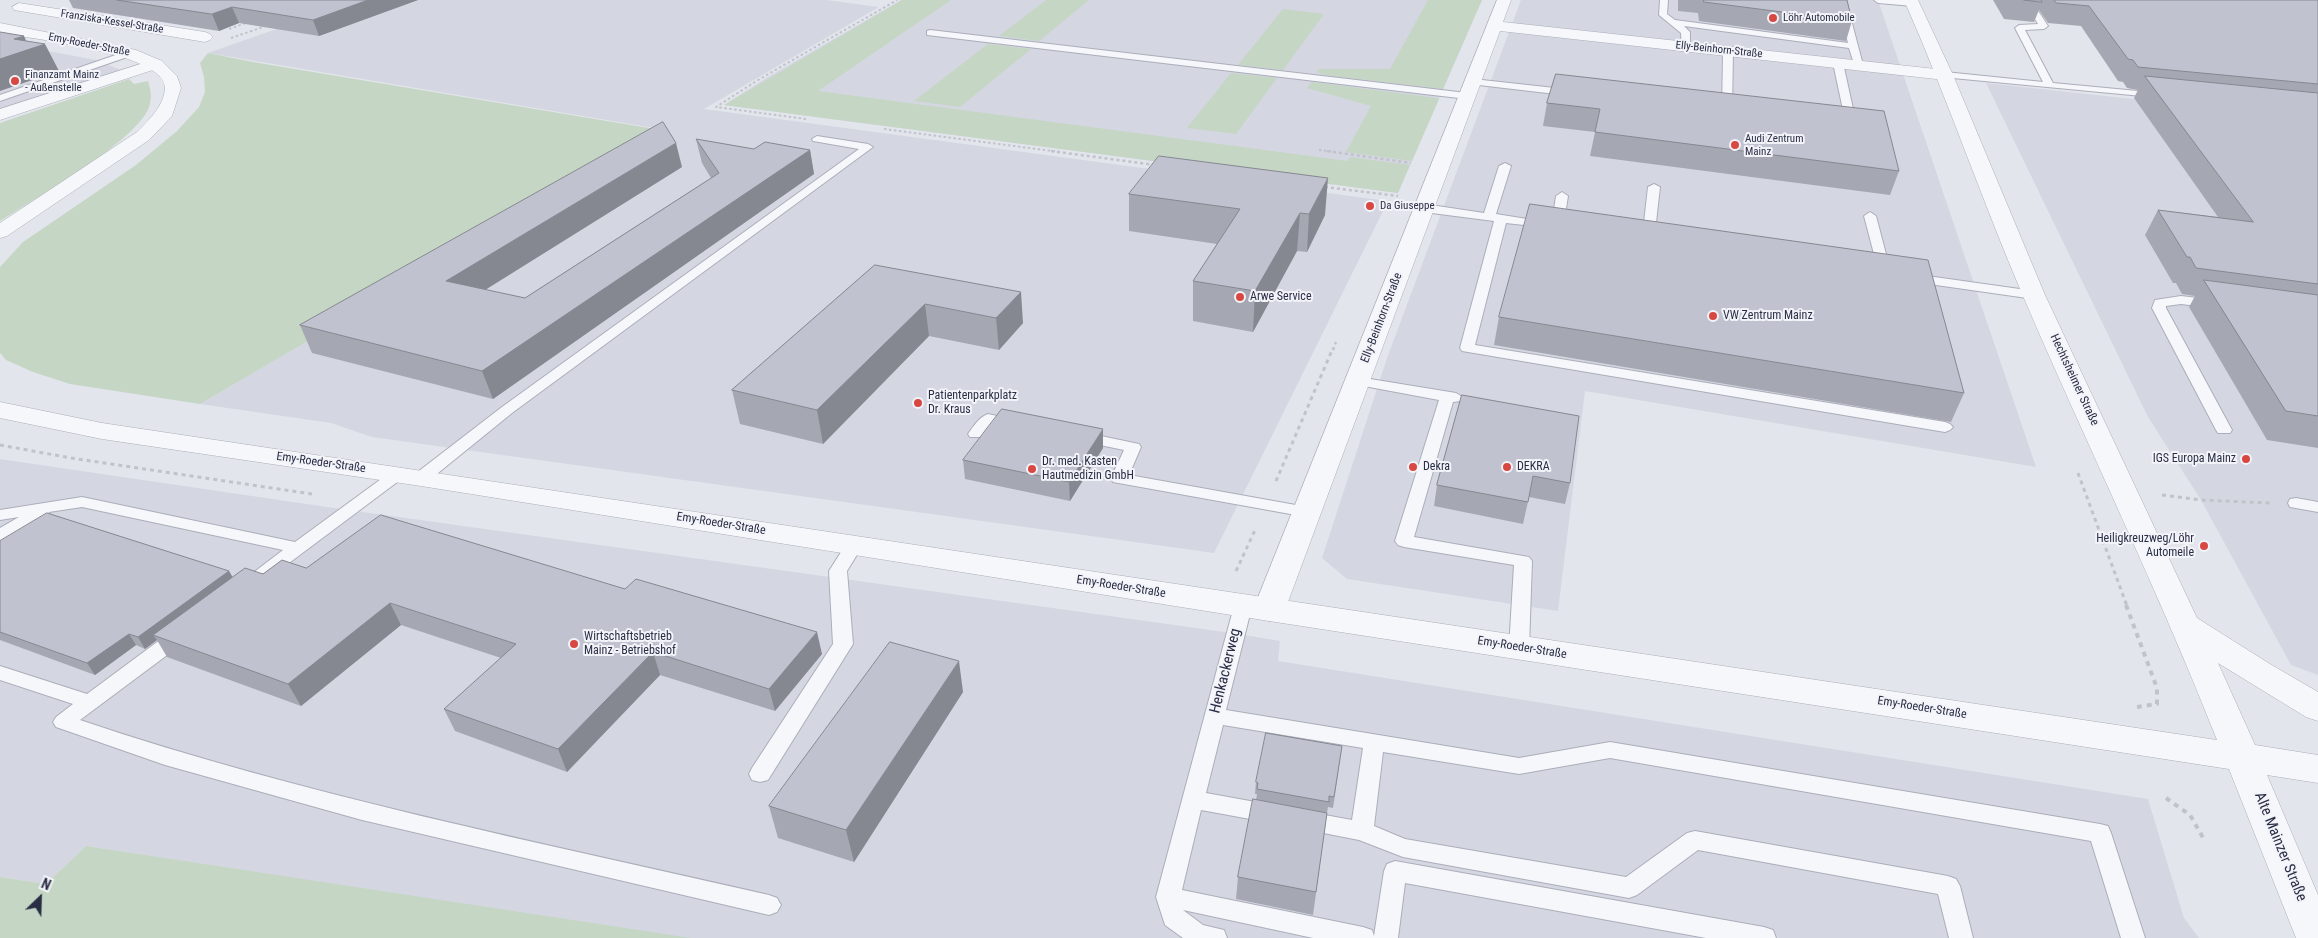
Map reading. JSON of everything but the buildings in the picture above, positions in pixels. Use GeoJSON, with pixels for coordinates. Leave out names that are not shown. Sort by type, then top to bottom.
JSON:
{"type":"FeatureCollection","features":[{"type":"Feature","properties":{"kind":"street","name":"Franziska-Kessel-Straße"},"geometry":{"type":"LineString","coordinates":[[41,0],[13,8],[205,37]]}},
{"type":"Feature","properties":{"kind":"street","name":"Elly-Beinhorn-Straße"},"geometry":{"type":"LineString","coordinates":[[1256,608],[1307,512],[1504,0]]}},
{"type":"Feature","properties":{"kind":"street","name":"Hechtsheimer Straße"},"geometry":{"type":"LineString","coordinates":[[1912,2],[1945,75],[2034,295],[2243,757]]}},
{"type":"Feature","properties":{"kind":"street","name":"Elly-Beinhorn-Straße"},"geometry":{"type":"LineString","coordinates":[[1494,26],[1945,75]]}},
{"type":"Feature","properties":{"kind":"street","name":"Emy-Roeder-Straße"},"geometry":{"type":"LineString","coordinates":[[0,28],[130,53],[156,64],[171,80],[173,88],[163,116],[143,136],[0,232]]}},
{"type":"Feature","properties":{"kind":"street"},"geometry":{"type":"LineString","coordinates":[[0,115],[156,64]]}},
{"type":"Feature","properties":{"kind":"street","name":"Emy-Roeder-Straße"},"geometry":{"type":"LineString","coordinates":[[0,410],[102,431],[410,476],[1256,608],[2318,769]]}},
{"type":"Feature","properties":{"kind":"street"},"geometry":{"type":"LineString","coordinates":[[2184,624],[2258,673],[2318,708]]}},
{"type":"Feature","properties":{"kind":"street","name":"Alte Mainzer Straße"},"geometry":{"type":"LineString","coordinates":[[2243,757],[2316,938]]}},
{"type":"Feature","properties":{"kind":"lane"},"geometry":{"type":"LineString","coordinates":[[1664,0],[1663,15],[1686,32],[1685,47]]}},
{"type":"Feature","properties":{"kind":"lane"},"geometry":{"type":"LineString","coordinates":[[1803,0],[1828,2],[1844,8],[1858,65]]}},
{"type":"Feature","properties":{"kind":"lane"},"geometry":{"type":"LineString","coordinates":[[1878,0],[1912,2]]}},
{"type":"Feature","properties":{"kind":"lane"},"geometry":{"type":"LineString","coordinates":[[2026,0],[2044,26],[2019,28],[2050,86]]}},
{"type":"Feature","properties":{"kind":"lane"},"geometry":{"type":"LineString","coordinates":[[1672,22],[1853,46]]}},
{"type":"Feature","properties":{"kind":"lane"},"geometry":{"type":"LineString","coordinates":[[930,33],[1470,89],[1582,95]]}},
{"type":"Feature","properties":{"kind":"lane"},"geometry":{"type":"LineString","coordinates":[[1727,112],[1728,51]]}},
{"type":"Feature","properties":{"kind":"lane"},"geometry":{"type":"LineString","coordinates":[[0,98],[130,53]]}},
{"type":"Feature","properties":{"kind":"lane"},"geometry":{"type":"LineString","coordinates":[[1835,125],[1852,127],[1838,63]]}},
{"type":"Feature","properties":{"kind":"lane"},"geometry":{"type":"LineString","coordinates":[[1945,75],[2172,97]]}},
{"type":"Feature","properties":{"kind":"lane"},"geometry":{"type":"LineString","coordinates":[[234,595],[298,548],[410,476],[449,454],[868,147],[817,139]]}},
{"type":"Feature","properties":{"kind":"lane"},"geometry":{"type":"LineString","coordinates":[[1505,166],[1467,348],[1945,427]]}},
{"type":"Feature","properties":{"kind":"lane"},"geometry":{"type":"LineString","coordinates":[[1648,240],[1654,187]]}},
{"type":"Feature","properties":{"kind":"lane"},"geometry":{"type":"LineString","coordinates":[[1426,204],[1495,218],[1562,227],[1562,196]]}},
{"type":"Feature","properties":{"kind":"lane"},"geometry":{"type":"LineString","coordinates":[[1870,216],[1889,274],[2034,295]]}},
{"type":"Feature","properties":{"kind":"lane"},"geometry":{"type":"LineString","coordinates":[[2224,430],[2159,308],[2160,303],[2181,300],[2230,306]]}},
{"type":"Feature","properties":{"kind":"lane"},"geometry":{"type":"LineString","coordinates":[[1358,381],[1466,400]]}},
{"type":"Feature","properties":{"kind":"lane"},"geometry":{"type":"LineString","coordinates":[[1448,397],[1404,541],[1523,561],[1519,648]]}},
{"type":"Feature","properties":{"kind":"lane"},"geometry":{"type":"LineString","coordinates":[[976,434],[988,419],[1027,426]]}},
{"type":"Feature","properties":{"kind":"lane"},"geometry":{"type":"LineString","coordinates":[[1065,434],[1133,447],[1119,478],[1307,512]]}},
{"type":"Feature","properties":{"kind":"lane"},"geometry":{"type":"LineString","coordinates":[[0,515],[82,502],[298,548]]}},
{"type":"Feature","properties":{"kind":"lane"},"geometry":{"type":"LineString","coordinates":[[2296,504],[2318,507]]}},
{"type":"Feature","properties":{"kind":"lane"},"geometry":{"type":"LineString","coordinates":[[0,536],[48,507]]}},
{"type":"Feature","properties":{"kind":"lane"},"geometry":{"type":"LineString","coordinates":[[760,774],[843,644],[838,571],[854,545]]}},
{"type":"Feature","properties":{"kind":"lane","name":"Henkackerweg"},"geometry":{"type":"LineString","coordinates":[[1168,897],[1212,726],[1256,608]]}},
{"type":"Feature","properties":{"kind":"lane"},"geometry":{"type":"LineString","coordinates":[[194,625],[63,722],[165,757],[362,812],[769,905]]}},
{"type":"Feature","properties":{"kind":"lane"},"geometry":{"type":"LineString","coordinates":[[0,673],[90,702]]}},
{"type":"Feature","properties":{"kind":"lane"},"geometry":{"type":"LineString","coordinates":[[1212,726],[1374,741],[1520,766],[1610,750],[2100,833],[2134,938]]}},
{"type":"Feature","properties":{"kind":"lane"},"geometry":{"type":"LineString","coordinates":[[1362,831],[1374,741]]}},
{"type":"Feature","properties":{"kind":"lane"},"geometry":{"type":"LineString","coordinates":[[1193,800],[1362,831],[1403,848],[1629,888],[1694,840],[1948,886],[1961,938]]}},
{"type":"Feature","properties":{"kind":"lane"},"geometry":{"type":"LineString","coordinates":[[1386,938],[1395,872],[1764,938]]}},
{"type":"Feature","properties":{"kind":"lane"},"geometry":{"type":"LineString","coordinates":[[1215,938],[1197,934],[1173,918],[1168,897],[1363,938]]}},
{"type":"Feature","properties":{"kind":"path"},"geometry":{"type":"LineString","coordinates":[[806,119],[716,106],[897,0]]}},
{"type":"Feature","properties":{"kind":"path"},"geometry":{"type":"LineString","coordinates":[[205,37],[249,22]]}},
{"type":"Feature","properties":{"kind":"path"},"geometry":{"type":"LineString","coordinates":[[225,41],[269,25]]}},
{"type":"Feature","properties":{"kind":"path"},"geometry":{"type":"LineString","coordinates":[[875,128],[1162,166]]}},
{"type":"Feature","properties":{"kind":"path"},"geometry":{"type":"LineString","coordinates":[[1319,150],[1414,163]]}},
{"type":"Feature","properties":{"kind":"path"},"geometry":{"type":"LineString","coordinates":[[1320,186],[1426,204]]}},
{"type":"Feature","properties":{"kind":"path"},"geometry":{"type":"LineString","coordinates":[[0,445],[71,458],[312,494]]}},
{"type":"Feature","properties":{"kind":"path"},"geometry":{"type":"LineString","coordinates":[[2162,495],[2193,500],[2249,502]]}},
{"type":"Feature","properties":{"kind":"path"},"geometry":{"type":"LineString","coordinates":[[2137,706],[2158,704],[2157,688]]}},
{"type":"Feature","properties":{"kind":"path"},"geometry":{"type":"LineString","coordinates":[[2166,798],[2185,808],[2197,824],[2206,841]]}},
{"type":"Feature","properties":{"kind":"shaded area"},"geometry":{"type":"Polygon","coordinates":[[[359,0],[827,0],[879,7],[704,109],[1388,201],[1214,553],[372,437],[331,423],[200,404],[666,130],[208,53],[359,0]]]}},
{"type":"Feature","properties":{"kind":"shaded area"},"geometry":{"type":"Polygon","coordinates":[[[901,0],[1482,0],[1398,193],[724,105],[766,78],[901,0]]]}},
{"type":"Feature","properties":{"kind":"shaded area"},"geometry":{"type":"Polygon","coordinates":[[[1521,0],[1878,0],[2036,467],[1585,391],[1558,611],[1347,579],[1322,558],[1387,358],[1521,0]]]}},
{"type":"Feature","properties":{"kind":"shaded area"},"geometry":{"type":"Polygon","coordinates":[[[0,42],[96,60],[121,70],[0,110],[0,42]]]}},
{"type":"Feature","properties":{"kind":"shaded area"},"geometry":{"type":"Polygon","coordinates":[[[1986,83],[2318,119],[2318,675],[2291,665],[2201,500],[2148,417],[1986,83]]]}},
{"type":"Feature","properties":{"kind":"shaded area"},"geometry":{"type":"Polygon","coordinates":[[[0,459],[327,507],[1232,633],[1280,641],[1278,661],[2148,799],[2184,918],[2199,938],[676,938],[86,846],[46,884],[0,877],[0,459]]]}},
{"type":"Feature","properties":{"kind":"green space"},"geometry":{"type":"Polygon","coordinates":[[[902,0],[951,0],[818,91],[1348,161],[1350,157],[1410,165],[1398,193],[724,105],[902,0]]]}},
{"type":"Feature","properties":{"kind":"green space"},"geometry":{"type":"Polygon","coordinates":[[[1046,0],[1089,0],[1039,41],[999,36],[1046,0]]]}},
{"type":"Feature","properties":{"kind":"green space"},"geometry":{"type":"Polygon","coordinates":[[[1428,0],[1482,0],[1443,89],[1325,75],[1317,72],[1319,69],[1390,69],[1428,0]]]}},
{"type":"Feature","properties":{"kind":"green space"},"geometry":{"type":"Polygon","coordinates":[[[1283,9],[1324,14],[1283,70],[1238,65],[1283,9]]]}},
{"type":"Feature","properties":{"kind":"green space"},"geometry":{"type":"Polygon","coordinates":[[[988,44],[1031,49],[960,107],[914,101],[988,44]]]}},
{"type":"Feature","properties":{"kind":"green space"},"geometry":{"type":"Polygon","coordinates":[[[208,53],[667,131],[200,404],[70,384],[33,372],[6,360],[0,353],[0,267],[23,242],[136,165],[177,131],[199,107],[205,92],[204,77],[200,63],[208,53]]]}},
{"type":"Feature","properties":{"kind":"green space"},"geometry":{"type":"Polygon","coordinates":[[[1231,73],[1277,78],[1236,134],[1187,128],[1231,73]]]}},
{"type":"Feature","properties":{"kind":"green space"},"geometry":{"type":"Polygon","coordinates":[[[129,79],[134,84],[148,81],[151,94],[150,104],[141,121],[125,136],[82,169],[0,221],[0,123],[129,79]]]}},
{"type":"Feature","properties":{"kind":"green space"},"geometry":{"type":"Polygon","coordinates":[[[1312,82],[1439,99],[1412,161],[1346,152],[1371,106],[1307,88],[1312,82]]]}},
{"type":"Feature","properties":{"kind":"green space"},"geometry":{"type":"Polygon","coordinates":[[[86,846],[691,938],[0,938],[0,877],[46,884],[86,846]]]}},
{"type":"Feature","properties":{"kind":"place","name":"Löhr Automobile"},"geometry":{"type":"Point","coordinates":[1773,18]}},
{"type":"Feature","properties":{"kind":"place","name":"Finanzamt Mainz - Außenstelle"},"geometry":{"type":"Point","coordinates":[15,81]}},
{"type":"Feature","properties":{"kind":"place","name":"Audi Zentrum Mainz"},"geometry":{"type":"Point","coordinates":[1735,145]}},
{"type":"Feature","properties":{"kind":"place","name":"Da Giuseppe"},"geometry":{"type":"Point","coordinates":[1370,206]}},
{"type":"Feature","properties":{"kind":"place","name":"Arwe Service"},"geometry":{"type":"Point","coordinates":[1240,297]}},
{"type":"Feature","properties":{"kind":"place","name":"VW Zentrum Mainz"},"geometry":{"type":"Point","coordinates":[1713,316]}},
{"type":"Feature","properties":{"kind":"place","name":"Patientenparkplatz Dr. Kraus"},"geometry":{"type":"Point","coordinates":[918,403]}},
{"type":"Feature","properties":{"kind":"place","name":"IGS Europa Mainz"},"geometry":{"type":"Point","coordinates":[2246,459]}},
{"type":"Feature","properties":{"kind":"place","name":"Dekra"},"geometry":{"type":"Point","coordinates":[1413,467]}},
{"type":"Feature","properties":{"kind":"place","name":"DEKRA"},"geometry":{"type":"Point","coordinates":[1507,467]}},
{"type":"Feature","properties":{"kind":"place","name":"Dr. med. Kasten Hautmedizin GmbH"},"geometry":{"type":"Point","coordinates":[1032,469]}},
{"type":"Feature","properties":{"kind":"place","name":"Heiligkreuzweg/Löhr Automeile"},"geometry":{"type":"Point","coordinates":[2204,546]}},
{"type":"Feature","properties":{"kind":"place","name":"Wirtschaftsbetrieb Mainz - Betriebshof"},"geometry":{"type":"Point","coordinates":[574,644]}}]}
